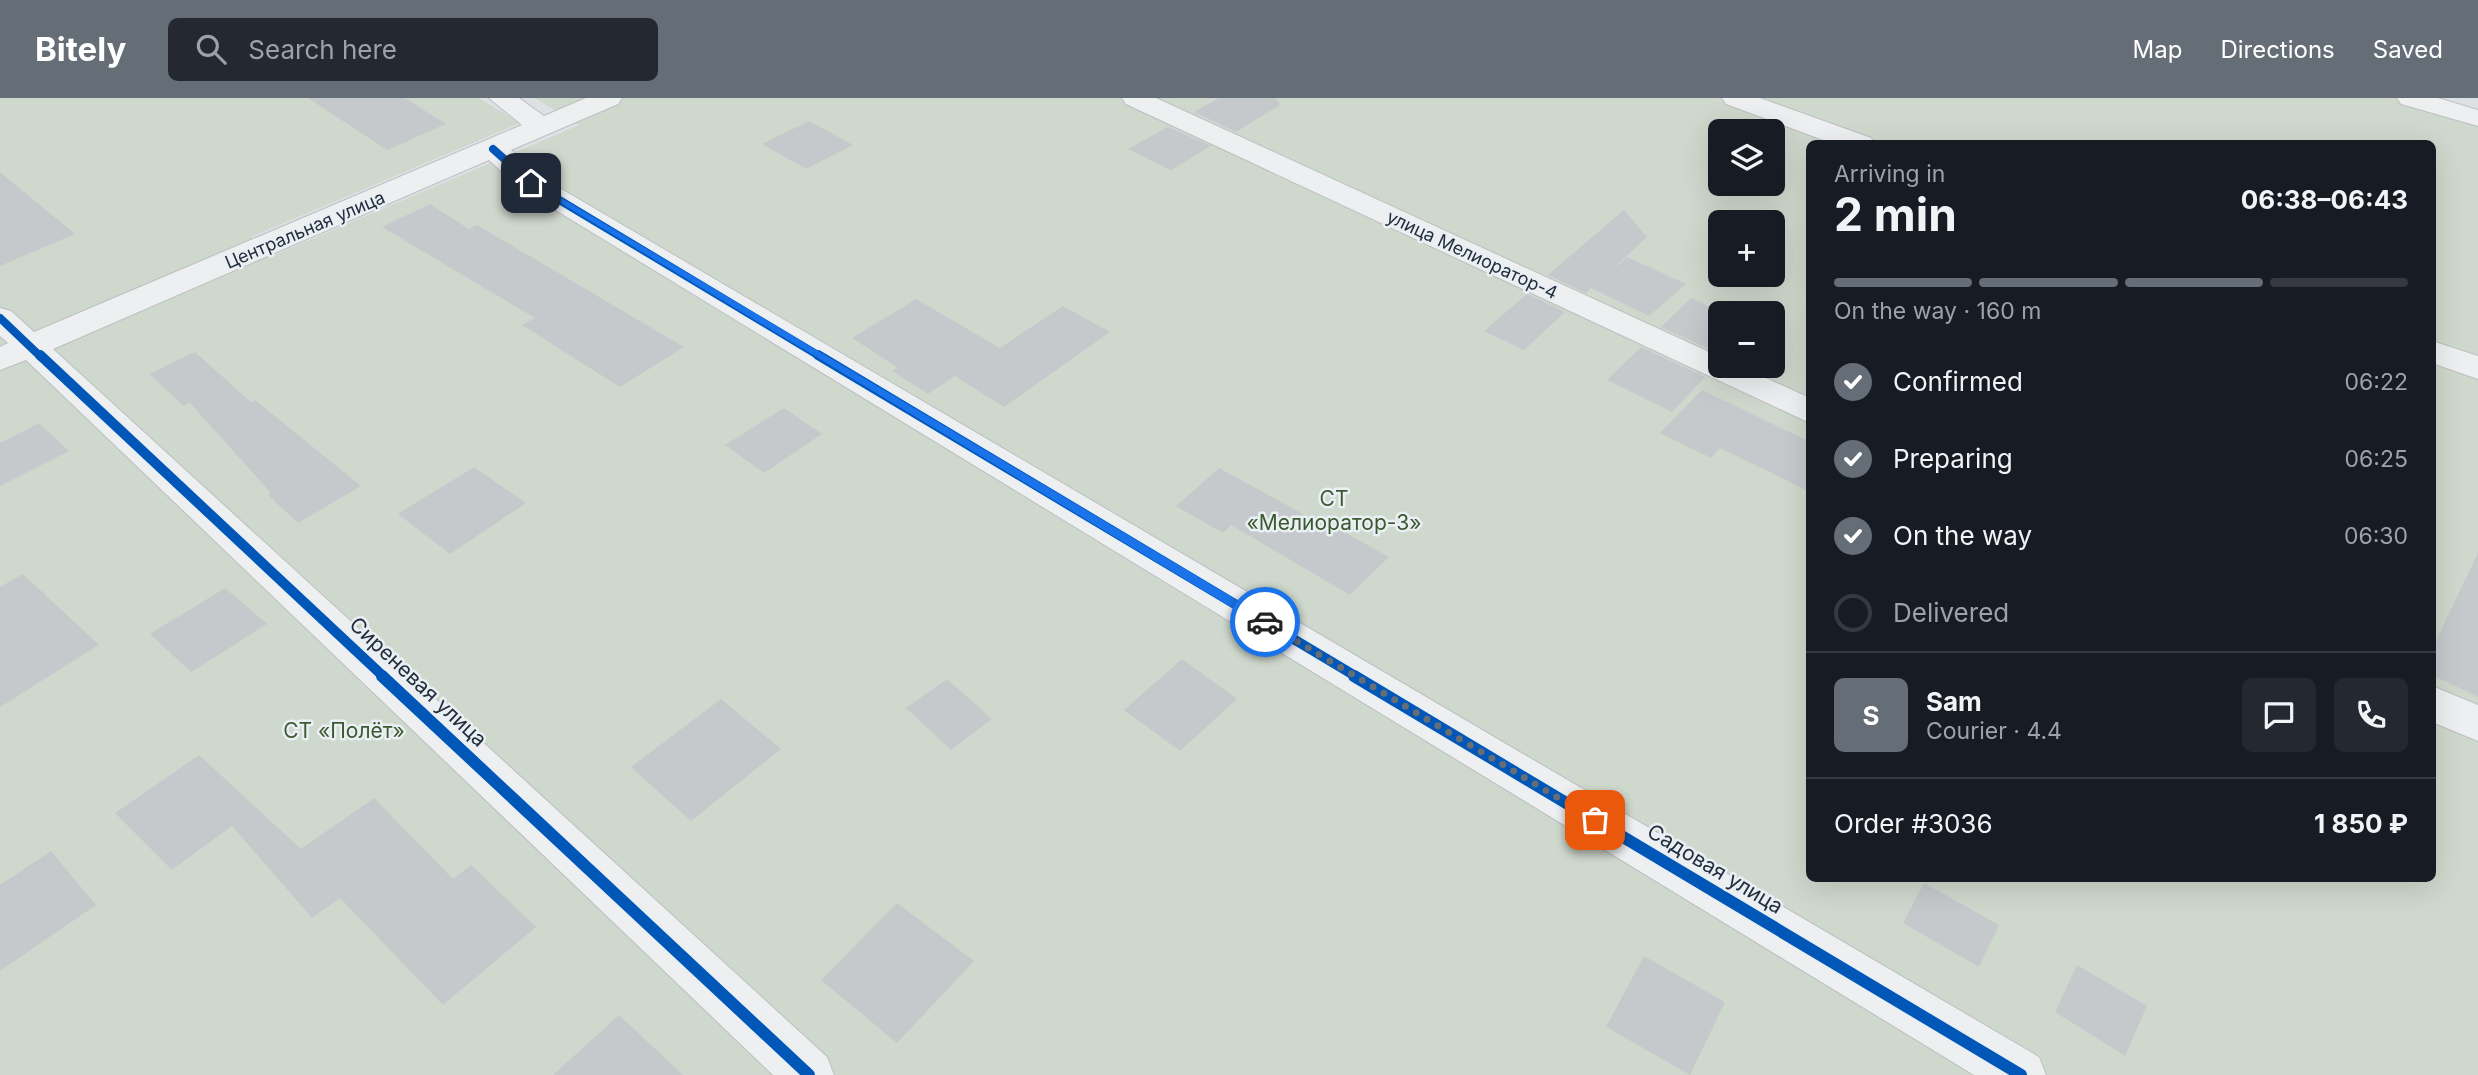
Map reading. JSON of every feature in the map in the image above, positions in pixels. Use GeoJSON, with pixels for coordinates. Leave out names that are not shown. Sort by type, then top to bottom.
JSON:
{"type":"FeatureCollection","features":[{"type":"Feature","properties":{"kind":"street"},"geometry":{"type":"LineString","coordinates":[[502,98],[541,127]]}},
{"type":"Feature","properties":{"kind":"street","name":"Центральная улица"},"geometry":{"type":"LineString","coordinates":[[16,353],[609,98]]}},
{"type":"Feature","properties":{"kind":"street","name":"улица Мелиоратор-4"},"geometry":{"type":"LineString","coordinates":[[1135,98],[1806,410]]}},
{"type":"Feature","properties":{"kind":"street"},"geometry":{"type":"LineString","coordinates":[[1735,98],[1850,140]]}},
{"type":"Feature","properties":{"kind":"street"},"geometry":{"type":"LineString","coordinates":[[2410,98],[2478,118]]}},
{"type":"Feature","properties":{"kind":"street","name":"Садовая улица"},"geometry":{"type":"LineString","coordinates":[[494,149],[531,183],[2021,1075]]}},
{"type":"Feature","properties":{"kind":"street","name":"Сиреневая улица"},"geometry":{"type":"LineString","coordinates":[[0,318],[16,353],[809,1075]]}},
{"type":"Feature","properties":{"kind":"street"},"geometry":{"type":"LineString","coordinates":[[2436,352],[2478,368]]}},
{"type":"Feature","properties":{"kind":"street"},"geometry":{"type":"LineString","coordinates":[[2436,705],[2478,724]]}},
{"type":"Feature","properties":{"kind":"green space","name":"СТ «Мелиоратор-3»"},"geometry":{"type":"Polygon","coordinates":[[[0,98],[479,98],[520,123],[251,237],[272,256],[579,125],[535,98],[2397,98],[2478,122],[2478,1075],[0,1075],[0,98]]]}},
{"type":"Feature","properties":{"kind":"building"},"geometry":{"type":"Polygon","coordinates":[[[308,98],[405,98],[446,124],[387,150],[308,98]]]}},
{"type":"Feature","properties":{"kind":"building"},"geometry":{"type":"Polygon","coordinates":[[[1219,98],[1276,98],[1280,105],[1236,132],[1194,112],[1219,98]]]}},
{"type":"Feature","properties":{"kind":"building"},"geometry":{"type":"Polygon","coordinates":[[[809,121],[853,145],[806,169],[762,144],[809,121]]]}},
{"type":"Feature","properties":{"kind":"building"},"geometry":{"type":"Polygon","coordinates":[[[1168,127],[1211,146],[1171,170],[1128,149],[1168,127]]]}},
{"type":"Feature","properties":{"kind":"building"},"geometry":{"type":"Polygon","coordinates":[[[0,172],[75,234],[0,266],[0,172]]]}},
{"type":"Feature","properties":{"kind":"building"},"geometry":{"type":"Polygon","coordinates":[[[430,204],[469,229],[477,225],[684,347],[620,387],[522,325],[535,318],[382,227],[430,204]]]}},
{"type":"Feature","properties":{"kind":"building"},"geometry":{"type":"Polygon","coordinates":[[[1624,210],[1647,237],[1604,277],[1627,257],[1686,284],[1649,316],[1591,288],[1586,293],[1548,275],[1624,210]]]}},
{"type":"Feature","properties":{"kind":"building"},"geometry":{"type":"Polygon","coordinates":[[[1527,294],[1565,312],[1524,350],[1484,331],[1527,294]]]}},
{"type":"Feature","properties":{"kind":"building"},"geometry":{"type":"Polygon","coordinates":[[[1691,298],[1708,306],[1708,349],[1661,327],[1691,298]]]}},
{"type":"Feature","properties":{"kind":"building"},"geometry":{"type":"Polygon","coordinates":[[[916,299],[1000,348],[1063,306],[1110,332],[1004,407],[955,376],[928,394],[892,371],[897,367],[852,338],[916,299]]]}},
{"type":"Feature","properties":{"kind":"building"},"geometry":{"type":"Polygon","coordinates":[[[1641,347],[1705,377],[1672,412],[1607,380],[1641,347]]]}},
{"type":"Feature","properties":{"kind":"building"},"geometry":{"type":"Polygon","coordinates":[[[195,352],[251,402],[255,400],[361,486],[298,523],[268,495],[271,493],[190,403],[184,406],[149,374],[195,352]]]}},
{"type":"Feature","properties":{"kind":"building"},"geometry":{"type":"Polygon","coordinates":[[[1702,390],[1806,440],[1806,490],[1720,448],[1711,458],[1660,433],[1702,390]]]}},
{"type":"Feature","properties":{"kind":"building"},"geometry":{"type":"Polygon","coordinates":[[[784,408],[822,434],[764,473],[725,445],[784,408]]]}},
{"type":"Feature","properties":{"kind":"building"},"geometry":{"type":"Polygon","coordinates":[[[39,423],[69,451],[0,486],[0,443],[39,423]]]}},
{"type":"Feature","properties":{"kind":"building"},"geometry":{"type":"Polygon","coordinates":[[[474,467],[526,503],[450,554],[398,514],[474,467]]]}},
{"type":"Feature","properties":{"kind":"building"},"geometry":{"type":"Polygon","coordinates":[[[1219,468],[1334,531],[1337,528],[1389,557],[1350,595],[1231,525],[1223,533],[1176,506],[1219,468]]]}},
{"type":"Feature","properties":{"kind":"building"},"geometry":{"type":"Polygon","coordinates":[[[2478,553],[2478,697],[2436,677],[2436,641],[2478,553]]]}},
{"type":"Feature","properties":{"kind":"building"},"geometry":{"type":"Polygon","coordinates":[[[23,574],[99,645],[0,707],[0,587],[23,574]]]}},
{"type":"Feature","properties":{"kind":"building"},"geometry":{"type":"Polygon","coordinates":[[[225,588],[267,624],[191,672],[150,634],[225,588]]]}},
{"type":"Feature","properties":{"kind":"building"},"geometry":{"type":"Polygon","coordinates":[[[1182,659],[1237,699],[1180,751],[1124,710],[1182,659]]]}},
{"type":"Feature","properties":{"kind":"building"},"geometry":{"type":"Polygon","coordinates":[[[947,679],[992,719],[951,750],[906,708],[947,679]]]}},
{"type":"Feature","properties":{"kind":"building"},"geometry":{"type":"Polygon","coordinates":[[[721,699],[781,749],[691,821],[631,767],[721,699]]]}},
{"type":"Feature","properties":{"kind":"building"},"geometry":{"type":"Polygon","coordinates":[[[199,755],[301,849],[374,798],[453,879],[471,865],[536,927],[443,1005],[340,898],[312,918],[232,826],[172,870],[115,813],[199,755]]]}},
{"type":"Feature","properties":{"kind":"building"},"geometry":{"type":"Polygon","coordinates":[[[51,851],[96,905],[0,971],[0,885],[51,851]]]}},
{"type":"Feature","properties":{"kind":"building"},"geometry":{"type":"Polygon","coordinates":[[[1924,883],[1999,925],[1979,967],[1903,923],[1924,883]]]}},
{"type":"Feature","properties":{"kind":"building"},"geometry":{"type":"Polygon","coordinates":[[[897,903],[974,961],[897,1043],[821,980],[897,903]]]}},
{"type":"Feature","properties":{"kind":"building"},"geometry":{"type":"Polygon","coordinates":[[[1644,956],[1725,1002],[1690,1075],[1606,1027],[1644,956]]]}},
{"type":"Feature","properties":{"kind":"building"},"geometry":{"type":"Polygon","coordinates":[[[2077,965],[2147,1006],[2125,1056],[2055,1012],[2077,965]]]}},
{"type":"Feature","properties":{"kind":"building"},"geometry":{"type":"Polygon","coordinates":[[[619,1015],[683,1075],[553,1075],[619,1015]]]}},
{"type":"Feature","properties":{"kind":"cycle path"},"geometry":{"type":"LineString","coordinates":[[493,149],[531,183],[2021,1075]]}},
{"type":"Feature","properties":{"kind":"cycle path"},"geometry":{"type":"LineString","coordinates":[[0,318],[809,1075]]}},
{"type":"Feature","properties":{"kind":"way so far"},"geometry":{"type":"LineString","coordinates":[[1265,622],[1595,820]]}},
{"type":"Feature","properties":{"kind":"route"},"geometry":{"type":"LineString","coordinates":[[531,183],[1265,622]]}},
{"type":"Feature","properties":{"kind":"park label","name":"СТ «Полёт»"},"geometry":{"type":"Point","coordinates":[344,731]}}]}
